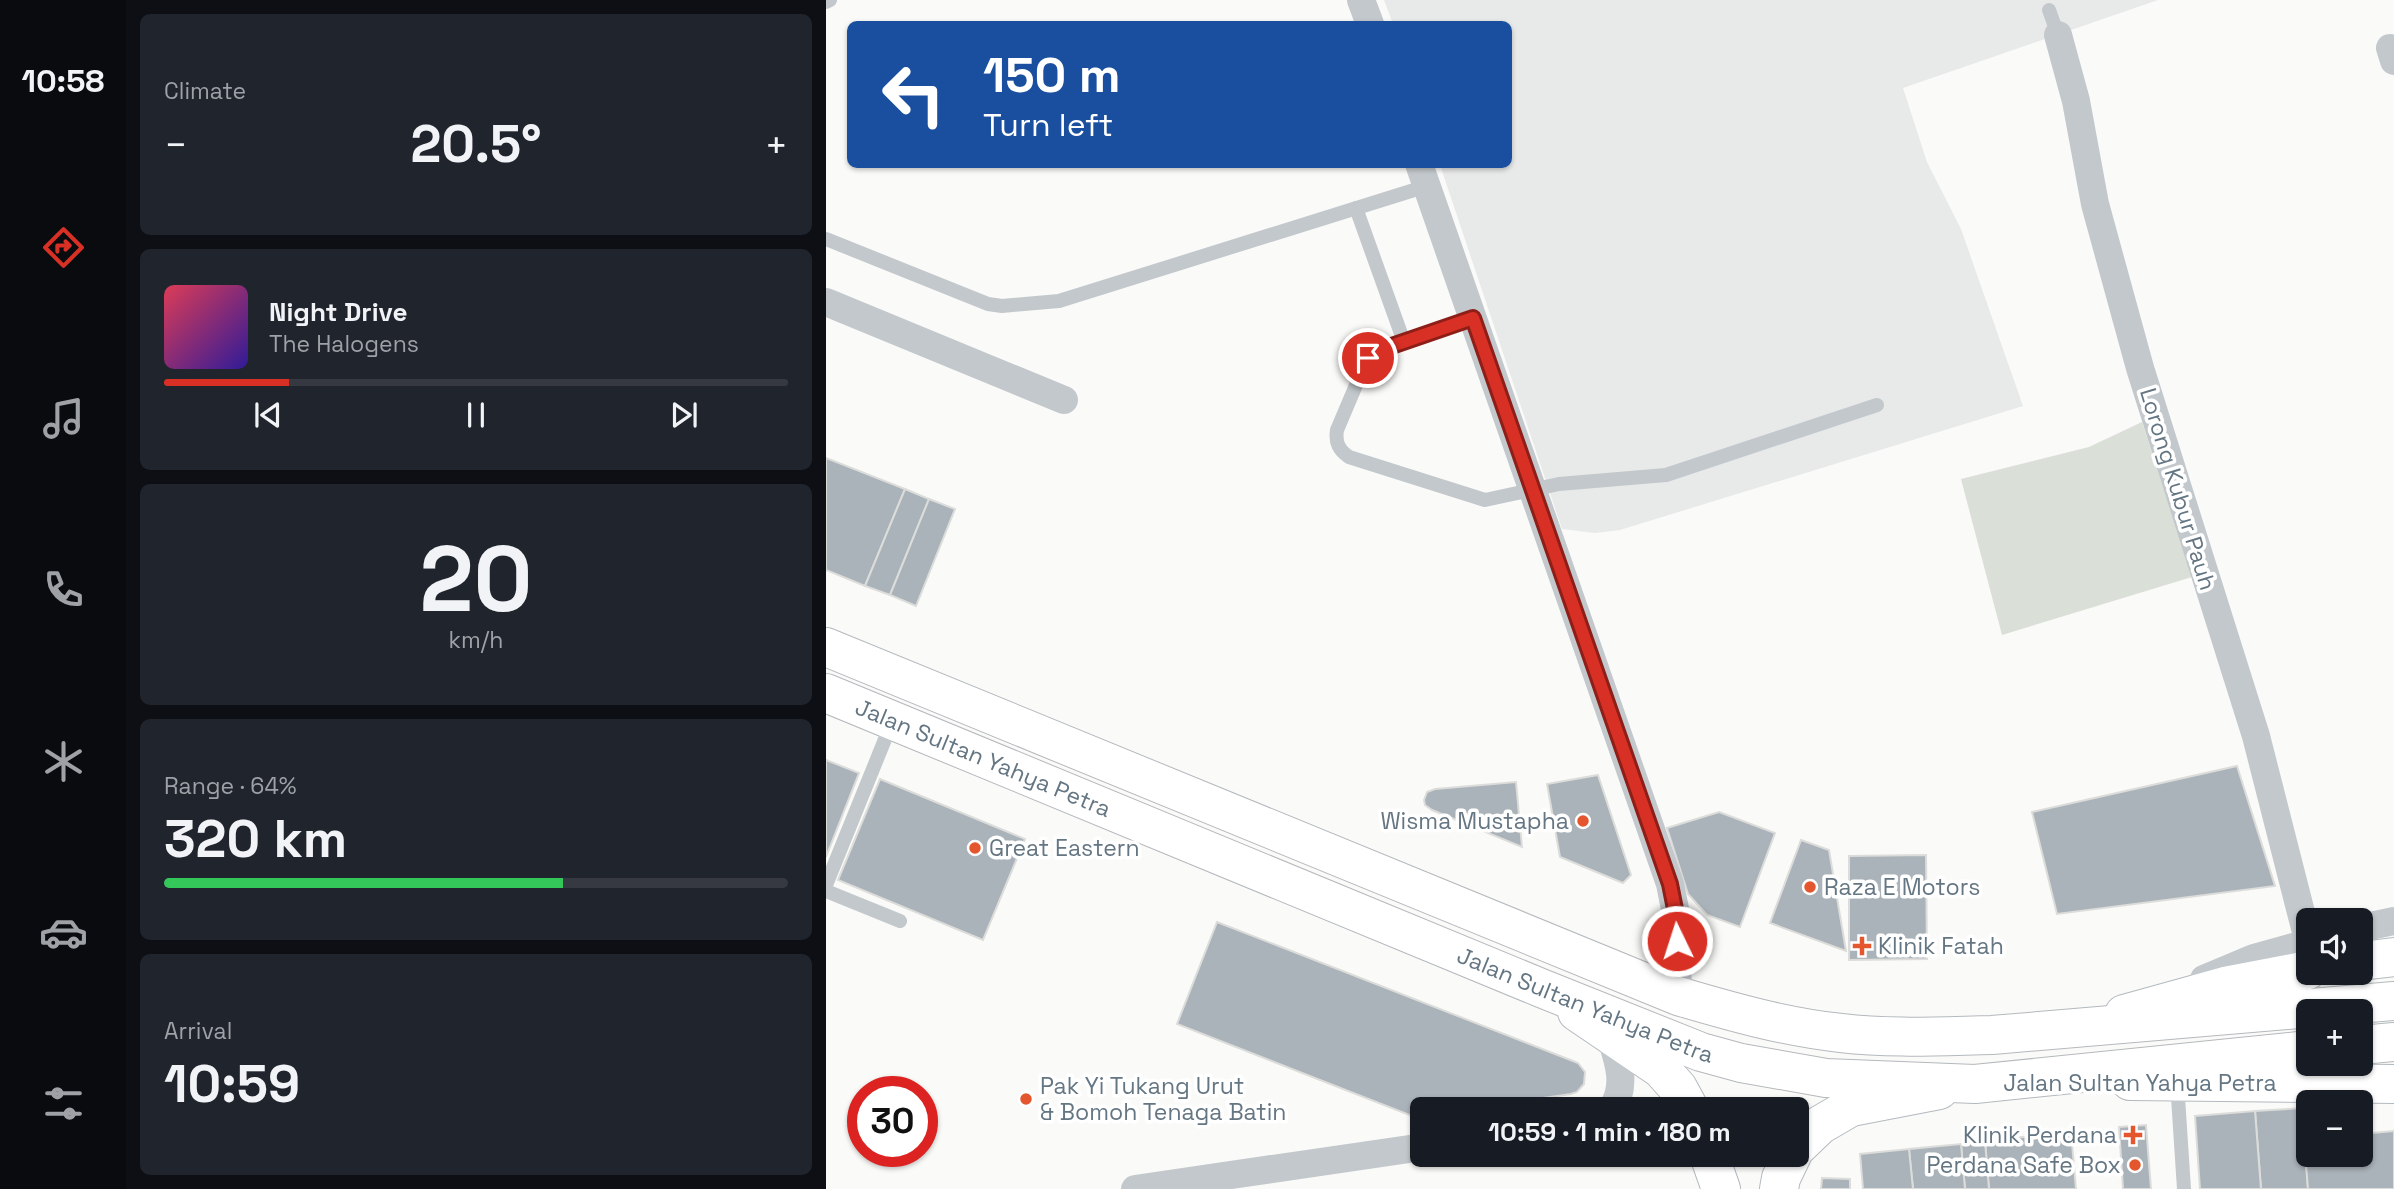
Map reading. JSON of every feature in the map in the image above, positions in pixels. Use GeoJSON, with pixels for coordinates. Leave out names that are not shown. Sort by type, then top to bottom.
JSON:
{"type":"FeatureCollection","features":[{"type":"Feature","properties":{"kind":"main road","name":"Jalan Sultan Yahya Petra"},"geometry":{"type":"LineString","coordinates":[[826,648],[1678,996],[1761,1020],[1843,1033],[1992,1035],[2078,1027],[2225,986],[2296,973]]}},
{"type":"Feature","properties":{"kind":"main road","name":"Jalan Sultan Yahya Petra"},"geometry":{"type":"LineString","coordinates":[[826,693],[1541,988],[1701,1052],[1741,1063],[1826,1078],[1976,1084],[2016,1080],[2394,1084]]}},
{"type":"Feature","properties":{"kind":"main road"},"geometry":{"type":"LineString","coordinates":[[2373,960],[2394,957]]}},
{"type":"Feature","properties":{"kind":"main road"},"geometry":{"type":"LineString","coordinates":[[1541,988],[1661,1069],[1683,1097]]}},
{"type":"Feature","properties":{"kind":"main road"},"geometry":{"type":"LineString","coordinates":[[2078,1027],[2389,1002]]}},
{"type":"Feature","properties":{"kind":"main road"},"geometry":{"type":"LineString","coordinates":[[2016,1080],[2296,1051]]}},
{"type":"Feature","properties":{"kind":"main road"},"geometry":{"type":"LineString","coordinates":[[1809,1136],[1820,1125],[1851,1107],[1976,1084]]}},
{"type":"Feature","properties":{"kind":"main road"},"geometry":{"type":"LineString","coordinates":[[1713,1167],[1721,1189]]}},
{"type":"Feature","properties":{"kind":"main road"},"geometry":{"type":"LineString","coordinates":[[1779,1189],[1786,1167]]}},
{"type":"Feature","properties":{"kind":"street"},"geometry":{"type":"LineString","coordinates":[[1361,0],[1369,21]]}},
{"type":"Feature","properties":{"kind":"street","name":"Lorong Kubur Pauh"},"geometry":{"type":"LineString","coordinates":[[2053,22],[2076,101],[2095,204],[2137,355],[2256,736],[2299,908]]}},
{"type":"Feature","properties":{"kind":"street"},"geometry":{"type":"LineString","coordinates":[[1423,175],[1670,884],[1676,914],[1678,996]]}},
{"type":"Feature","properties":{"kind":"street"},"geometry":{"type":"LineString","coordinates":[[826,302],[1064,400]]}},
{"type":"Feature","properties":{"kind":"street"},"geometry":{"type":"LineString","coordinates":[[2373,925],[2394,921]]}},
{"type":"Feature","properties":{"kind":"street"},"geometry":{"type":"LineString","coordinates":[[2134,1011],[2243,962],[2296,946]]}},
{"type":"Feature","properties":{"kind":"street"},"geometry":{"type":"LineString","coordinates":[[1609,1032],[1621,1074],[1618,1097]]}},
{"type":"Feature","properties":{"kind":"street"},"geometry":{"type":"LineString","coordinates":[[1135,1189],[1410,1149]]}},
{"type":"Feature","properties":{"kind":"lane"},"geometry":{"type":"LineString","coordinates":[[826,239],[988,304],[1002,306],[1070,299],[1356,208],[1423,175]]}},
{"type":"Feature","properties":{"kind":"lane"},"geometry":{"type":"LineString","coordinates":[[1356,208],[1404,342]]}},
{"type":"Feature","properties":{"kind":"lane"},"geometry":{"type":"LineString","coordinates":[[1473,318],[1372,354],[1365,363],[1337,430],[1336,439],[1342,453],[1482,500],[1559,484],[1666,475],[1877,405]]}},
{"type":"Feature","properties":{"kind":"lane"},"geometry":{"type":"LineString","coordinates":[[826,885],[892,721]]}},
{"type":"Feature","properties":{"kind":"lane"},"geometry":{"type":"LineString","coordinates":[[826,891],[900,922]]}},
{"type":"Feature","properties":{"kind":"lane"},"geometry":{"type":"LineString","coordinates":[[2177,1082],[2184,1189]]}},
{"type":"Feature","properties":{"kind":"shaded area"},"geometry":{"type":"Polygon","coordinates":[[[1384,0],[2158,0],[1903,88],[1927,162],[1961,229],[2023,406],[1620,530],[1595,533],[1562,529],[1441,168],[1512,168],[1512,21],[1392,21],[1384,0]]]}},
{"type":"Feature","properties":{"kind":"shaded area"},"geometry":{"type":"Polygon","coordinates":[[[2142,422],[2192,577],[2002,635],[1961,479],[2089,447],[2142,422]]]}},
{"type":"Feature","properties":{"kind":"building"},"geometry":{"type":"Polygon","coordinates":[[[826,458],[905,489],[865,586],[826,570],[826,458]]]}},
{"type":"Feature","properties":{"kind":"building"},"geometry":{"type":"Polygon","coordinates":[[[905,489],[929,499],[890,595],[865,586],[905,489]]]}},
{"type":"Feature","properties":{"kind":"building"},"geometry":{"type":"Polygon","coordinates":[[[929,499],[955,509],[916,606],[890,595],[929,499]]]}},
{"type":"Feature","properties":{"kind":"building"},"geometry":{"type":"Polygon","coordinates":[[[826,760],[859,773],[826,857],[826,760]]]}},
{"type":"Feature","properties":{"kind":"building"},"geometry":{"type":"Polygon","coordinates":[[[2237,766],[2275,886],[2057,914],[2032,812],[2237,766]]]}},
{"type":"Feature","properties":{"kind":"building","name":"Wisma Mustapha"},"geometry":{"type":"Polygon","coordinates":[[[1598,775],[1631,875],[1623,883],[1560,857],[1547,784],[1598,775]]]}},
{"type":"Feature","properties":{"kind":"building"},"geometry":{"type":"Polygon","coordinates":[[[880,779],[1025,839],[983,940],[838,880],[880,779]]]}},
{"type":"Feature","properties":{"kind":"building"},"geometry":{"type":"Polygon","coordinates":[[[1516,782],[1522,847],[1425,805],[1427,792],[1435,789],[1516,782]]]}},
{"type":"Feature","properties":{"kind":"building"},"geometry":{"type":"Polygon","coordinates":[[[1719,812],[1775,833],[1740,927],[1707,915],[1688,894],[1667,828],[1719,812]]]}},
{"type":"Feature","properties":{"kind":"building","name":"Raza E Motors"},"geometry":{"type":"Polygon","coordinates":[[[1801,840],[1829,850],[1846,951],[1770,923],[1801,840]]]}},
{"type":"Feature","properties":{"kind":"building"},"geometry":{"type":"Polygon","coordinates":[[[1926,855],[1927,959],[1849,960],[1849,856],[1926,855]]]}},
{"type":"Feature","properties":{"kind":"building"},"geometry":{"type":"Polygon","coordinates":[[[1217,922],[1578,1063],[1585,1072],[1584,1084],[1577,1092],[1550,1097],[1410,1097],[1410,1115],[1177,1024],[1217,922]]]}},
{"type":"Feature","properties":{"kind":"building"},"geometry":{"type":"Polygon","coordinates":[[[2296,1108],[2296,1167],[2306,1167],[2308,1189],[2261,1189],[2255,1111],[2296,1108]]]}},
{"type":"Feature","properties":{"kind":"building"},"geometry":{"type":"Polygon","coordinates":[[[2255,1111],[2261,1189],[2200,1189],[2195,1116],[2255,1111]]]}},
{"type":"Feature","properties":{"kind":"building"},"geometry":{"type":"Polygon","coordinates":[[[2146,1125],[2151,1189],[2123,1189],[2119,1127],[2146,1125]]]}},
{"type":"Feature","properties":{"kind":"building"},"geometry":{"type":"Polygon","coordinates":[[[2394,1131],[2394,1189],[2308,1189],[2306,1167],[2373,1167],[2373,1133],[2394,1131]]]}},
{"type":"Feature","properties":{"kind":"building"},"geometry":{"type":"Polygon","coordinates":[[[2071,1132],[2076,1189],[1989,1189],[1985,1141],[2071,1132]]]}},
{"type":"Feature","properties":{"kind":"building"},"geometry":{"type":"Polygon","coordinates":[[[1985,1141],[1989,1189],[1965,1189],[1961,1144],[1985,1141]]]}},
{"type":"Feature","properties":{"kind":"building"},"geometry":{"type":"Polygon","coordinates":[[[1961,1144],[1965,1189],[1913,1189],[1909,1149],[1961,1144]]]}},
{"type":"Feature","properties":{"kind":"building"},"geometry":{"type":"Polygon","coordinates":[[[1909,1149],[1913,1189],[1863,1189],[1860,1154],[1909,1149]]]}},
{"type":"Feature","properties":{"kind":"building"},"geometry":{"type":"Polygon","coordinates":[[[1822,1178],[1850,1179],[1850,1189],[1821,1189],[1822,1178]]]}},
{"type":"Feature","properties":{"kind":"place","name":"Wisma Mustapha"},"geometry":{"type":"Point","coordinates":[1583,821]}},
{"type":"Feature","properties":{"kind":"place","name":"Great Eastern"},"geometry":{"type":"Point","coordinates":[975,848]}},
{"type":"Feature","properties":{"kind":"place","name":"Raza E Motors"},"geometry":{"type":"Point","coordinates":[1810,887]}},
{"type":"Feature","properties":{"kind":"place","name":"Klinik Fatah"},"geometry":{"type":"Point","coordinates":[1862,946]}},
{"type":"Feature","properties":{"kind":"place","name":"Pak Yi Tukang Urut & Bomoh Tenaga Batin"},"geometry":{"type":"Point","coordinates":[1026,1099]}},
{"type":"Feature","properties":{"kind":"place","name":"Klinik Perdana"},"geometry":{"type":"Point","coordinates":[2133,1135]}},
{"type":"Feature","properties":{"kind":"place","name":"Perdana Safe Box"},"geometry":{"type":"Point","coordinates":[2135,1165]}},
{"type":"Feature","properties":{"kind":"route"},"geometry":{"type":"LineString","coordinates":[[1368,358],[1377,351],[1473,318],[1670,884],[1676,914],[1677,941]]}}]}
